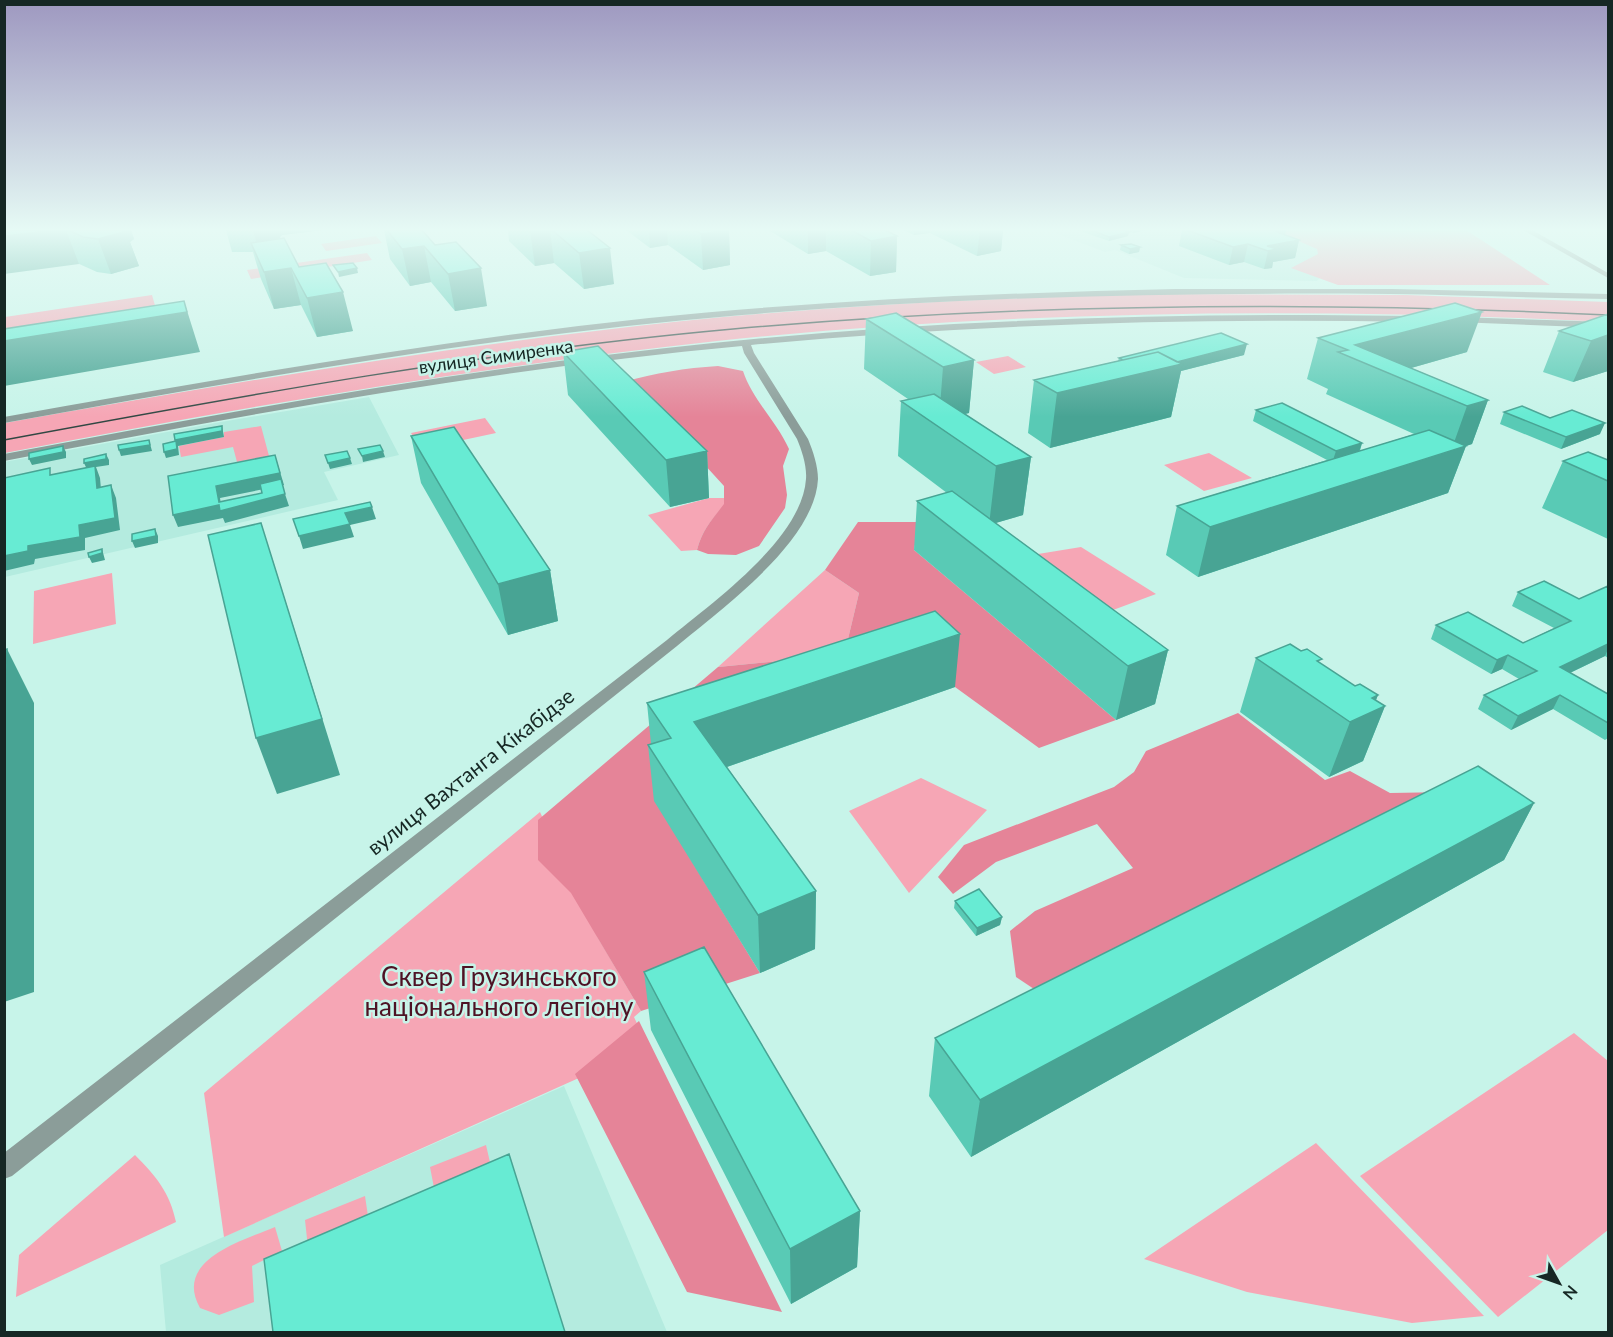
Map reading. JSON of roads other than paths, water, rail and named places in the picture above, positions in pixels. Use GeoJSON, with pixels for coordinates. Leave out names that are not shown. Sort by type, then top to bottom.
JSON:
{"type":"FeatureCollection","features":[{"type":"Feature","properties":{"kind":"street","name":"вулиця Симиренка"},"geometry":{"type":"LineString","coordinates":[[4,420],[299,369],[605,327],[753,312],[1055,294],[1134,292]]}},
{"type":"Feature","properties":{"kind":"street","name":"вулиця Симиренка"},"geometry":{"type":"LineString","coordinates":[[1418,292],[1608,297]]}},
{"type":"Feature","properties":{"kind":"street","name":"вулиця Симиренка"},"geometry":{"type":"LineString","coordinates":[[4,458],[189,422],[373,391],[608,358],[746,343],[1055,320],[1263,317],[1433,319]]}},
{"type":"Feature","properties":{"kind":"street"},"geometry":{"type":"LineString","coordinates":[[1445,319],[1608,325]]}},
{"type":"Feature","properties":{"kind":"street","name":"вулиця Вахтанга Кікабідзе"},"geometry":{"type":"LineString","coordinates":[[4,1168],[672,643],[778,550],[802,514],[808,500],[812,474],[808,453],[800,436],[749,353],[746,343]]}},
{"type":"Feature","properties":{"kind":"tram line"},"geometry":{"type":"LineString","coordinates":[[4,440],[276,391],[458,362],[641,338],[842,320],[1061,309],[1280,306],[1608,315]]}},
{"type":"Feature","properties":{"kind":"park label","name":"Сквер Грузинського національного легіону"},"geometry":{"type":"Point","coordinates":[499,992]}}]}
